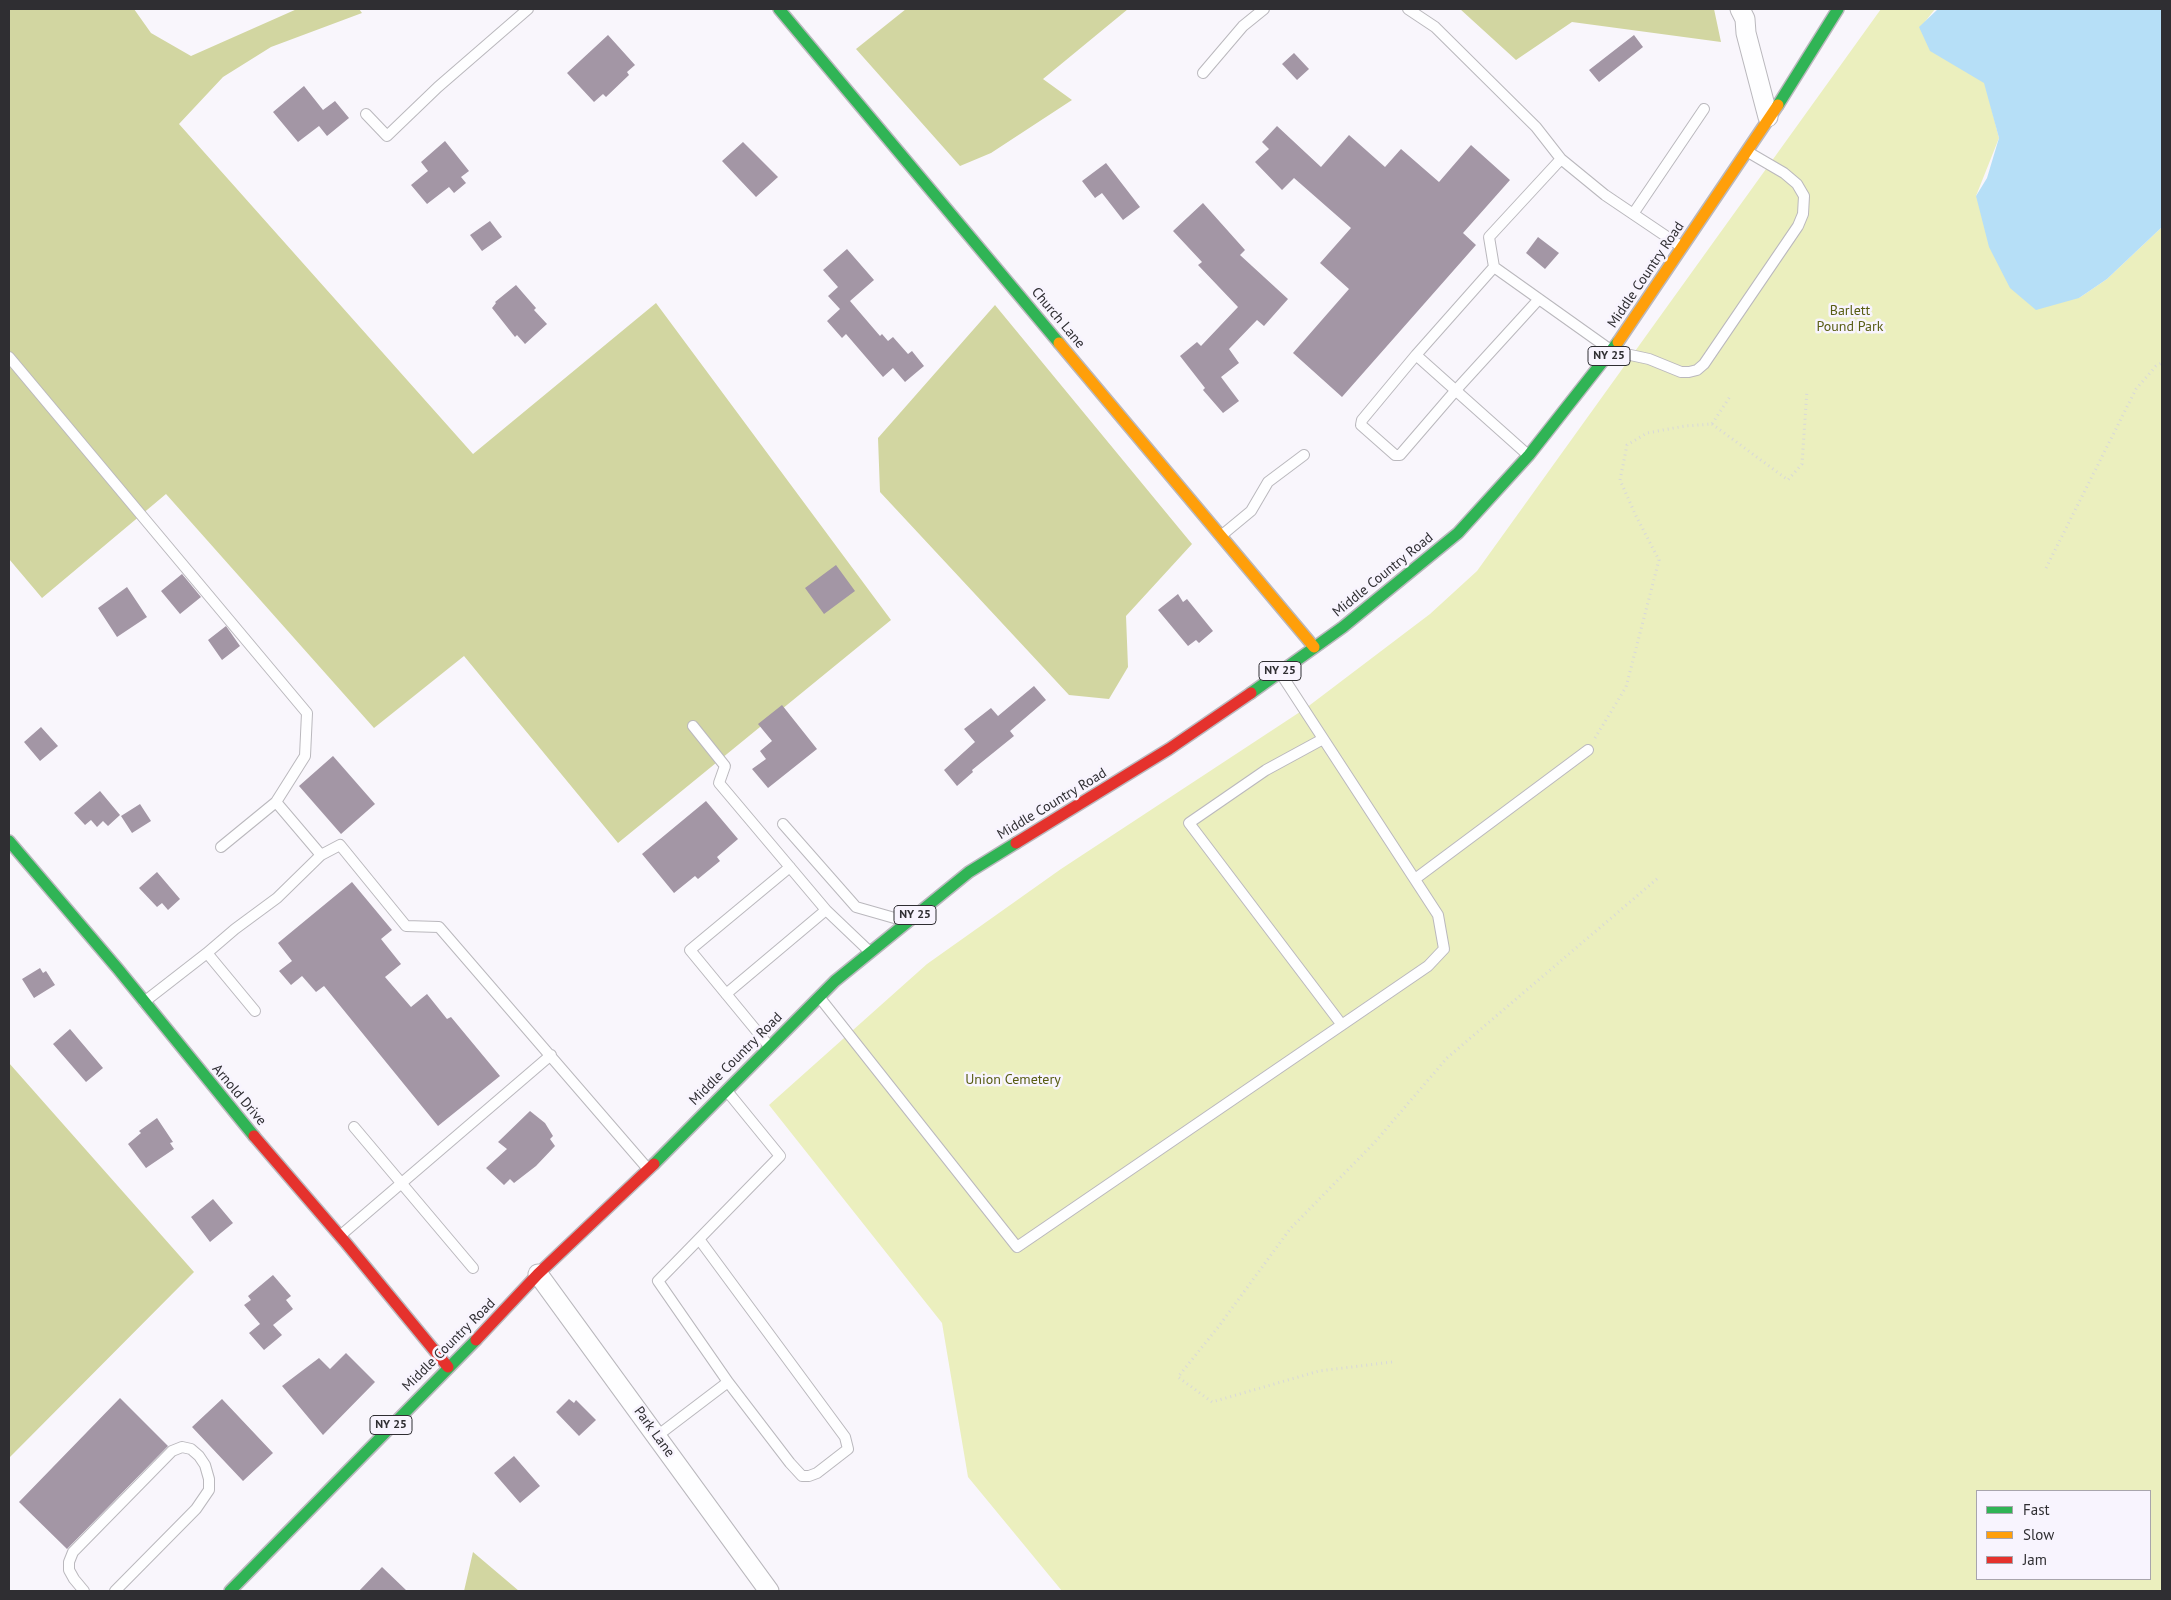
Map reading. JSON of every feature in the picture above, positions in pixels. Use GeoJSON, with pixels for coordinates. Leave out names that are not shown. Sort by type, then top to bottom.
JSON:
{"type":"FeatureCollection","features":[{"type":"Feature","properties":{"kind":"main road","name":"Church Lane"},"geometry":{"type":"LineString","coordinates":[[779,9],[1314,647]]}},
{"type":"Feature","properties":{"kind":"main road","name":"Middle Country Road"},"geometry":{"type":"LineString","coordinates":[[230,1591],[448,1367],[494,1323],[538,1274],[648,1170],[834,981],[969,872],[1169,749],[1246,697],[1343,627],[1458,533],[1528,456],[1612,351],[1802,69],[1838,9]]}},
{"type":"Feature","properties":{"kind":"main road","name":"Arnold Drive"},"geometry":{"type":"LineString","coordinates":[[9,840],[118,969],[224,1102],[340,1236],[448,1367]]}},
{"type":"Feature","properties":{"kind":"street"},"geometry":{"type":"LineString","coordinates":[[1740,9],[1768,117]]}},
{"type":"Feature","properties":{"kind":"street","name":"Park Lane"},"geometry":{"type":"LineString","coordinates":[[538,1274],[769,1591]]}},
{"type":"Feature","properties":{"kind":"lane"},"geometry":{"type":"LineString","coordinates":[[366,114],[387,136],[438,87],[528,9]]}},
{"type":"Feature","properties":{"kind":"lane"},"geometry":{"type":"LineString","coordinates":[[1203,73],[1243,26],[1264,9]]}},
{"type":"Feature","properties":{"kind":"lane"},"geometry":{"type":"LineString","coordinates":[[1408,9],[1436,27],[1536,127],[1561,158],[1605,195],[1683,247]]}},
{"type":"Feature","properties":{"kind":"lane"},"geometry":{"type":"LineString","coordinates":[[1633,214],[1704,109]]}},
{"type":"Feature","properties":{"kind":"lane"},"geometry":{"type":"LineString","coordinates":[[1561,158],[1489,238],[1494,267],[1612,351],[1649,359],[1680,372],[1689,372],[1697,370],[1704,364],[1798,226],[1804,202],[1802,190],[1784,173],[1746,151]]}},
{"type":"Feature","properties":{"kind":"lane"},"geometry":{"type":"LineString","coordinates":[[1494,267],[1416,355],[1362,420],[1361,426],[1395,456],[1400,455],[1456,390],[1540,299]]}},
{"type":"Feature","properties":{"kind":"lane"},"geometry":{"type":"LineString","coordinates":[[1416,355],[1528,456]]}},
{"type":"Feature","properties":{"kind":"lane"},"geometry":{"type":"LineString","coordinates":[[9,357],[306,713],[305,756],[276,802],[221,846]]}},
{"type":"Feature","properties":{"kind":"lane"},"geometry":{"type":"LineString","coordinates":[[1221,535],[1251,511],[1268,482],[1304,454]]}},
{"type":"Feature","properties":{"kind":"lane"},"geometry":{"type":"LineString","coordinates":[[819,997],[1017,1247],[1428,966],[1444,949],[1438,915],[1280,671]]}},
{"type":"Feature","properties":{"kind":"lane"},"geometry":{"type":"LineString","coordinates":[[693,726],[725,766],[719,783],[826,910],[870,952]]}},
{"type":"Feature","properties":{"kind":"lane"},"geometry":{"type":"LineString","coordinates":[[1323,739],[1266,770],[1188,823],[1342,1025]]}},
{"type":"Feature","properties":{"kind":"lane"},"geometry":{"type":"LineString","coordinates":[[1415,879],[1588,750]]}},
{"type":"Feature","properties":{"kind":"lane"},"geometry":{"type":"LineString","coordinates":[[276,802],[321,855]]}},
{"type":"Feature","properties":{"kind":"lane"},"geometry":{"type":"LineString","coordinates":[[783,824],[856,907],[907,922]]}},
{"type":"Feature","properties":{"kind":"lane"},"geometry":{"type":"LineString","coordinates":[[143,1002],[278,898],[321,855],[340,845],[406,926],[439,927],[648,1170]]}},
{"type":"Feature","properties":{"kind":"lane"},"geometry":{"type":"LineString","coordinates":[[769,1047],[690,950],[790,867]]}},
{"type":"Feature","properties":{"kind":"lane"},"geometry":{"type":"LineString","coordinates":[[726,994],[826,910]]}},
{"type":"Feature","properties":{"kind":"lane"},"geometry":{"type":"LineString","coordinates":[[207,953],[256,1011]]}},
{"type":"Feature","properties":{"kind":"lane"},"geometry":{"type":"LineString","coordinates":[[340,1236],[551,1055]]}},
{"type":"Feature","properties":{"kind":"lane"},"geometry":{"type":"LineString","coordinates":[[700,1238],[845,1437],[848,1449],[817,1473],[802,1476],[790,1463],[728,1382],[658,1281],[780,1156],[726,1090]]}},
{"type":"Feature","properties":{"kind":"lane"},"geometry":{"type":"LineString","coordinates":[[354,1127],[403,1182],[473,1268]]}},
{"type":"Feature","properties":{"kind":"lane"},"geometry":{"type":"LineString","coordinates":[[657,1436],[728,1382]]}},
{"type":"Feature","properties":{"kind":"lane"},"geometry":{"type":"LineString","coordinates":[[84,1591],[69,1570],[69,1562],[73,1552],[172,1450],[182,1447],[191,1450],[199,1456],[205,1465],[210,1478],[209,1490],[196,1509],[115,1591]]}},
{"type":"Feature","properties":{"kind":"path"},"geometry":{"type":"LineString","coordinates":[[2046,568],[2136,389],[2156,366],[2162,363]]}},
{"type":"Feature","properties":{"kind":"path"},"geometry":{"type":"LineString","coordinates":[[1588,750],[1626,687],[1659,560],[1620,480],[1627,445],[1647,433],[1685,426],[1712,424],[1788,480],[1802,464],[1808,390]]}},
{"type":"Feature","properties":{"kind":"path"},"geometry":{"type":"LineString","coordinates":[[1712,424],[1732,394]]}},
{"type":"Feature","properties":{"kind":"path"},"geometry":{"type":"LineString","coordinates":[[1392,1362],[1319,1371],[1212,1402],[1178,1377],[1219,1326],[1290,1229],[1375,1142],[1447,1058],[1658,878]]}},
{"type":"Feature","properties":{"kind":"green space"},"geometry":{"type":"Polygon","coordinates":[[[9,9],[134,9],[151,33],[191,56],[297,9],[359,9],[362,13],[271,47],[223,77],[179,124],[473,454],[656,303],[891,620],[618,843],[464,656],[374,728],[166,494],[42,598],[9,559],[9,9]]]}},
{"type":"Feature","properties":{"kind":"green space"},"geometry":{"type":"Polygon","coordinates":[[[906,9],[1128,9],[1043,79],[1072,100],[991,153],[960,166],[856,49],[906,9]]]}},
{"type":"Feature","properties":{"kind":"green space"},"geometry":{"type":"Polygon","coordinates":[[[1460,9],[1714,9],[1721,42],[1572,22],[1516,60],[1460,9]]]}},
{"type":"Feature","properties":{"kind":"green space"},"geometry":{"type":"Polygon","coordinates":[[[1881,9],[1935,9],[1920,28],[1985,83],[1999,138],[1976,196],[2079,298],[2107,279],[2162,227],[2162,1591],[1062,1591],[968,1477],[942,1323],[769,1105],[927,964],[1061,869],[1306,708],[1430,614],[1477,571],[1881,9]]]}},
{"type":"Feature","properties":{"kind":"green space"},"geometry":{"type":"Polygon","coordinates":[[[995,305],[1192,544],[1126,616],[1128,667],[1109,699],[1069,695],[880,492],[878,438],[995,305]]]}},
{"type":"Feature","properties":{"kind":"green space"},"geometry":{"type":"Polygon","coordinates":[[[9,1063],[194,1272],[9,1458],[9,1063]]]}},
{"type":"Feature","properties":{"kind":"green space"},"geometry":{"type":"Polygon","coordinates":[[[473,1552],[519,1591],[464,1591],[473,1552]]]}},
{"type":"Feature","properties":{"kind":"water"},"geometry":{"type":"Polygon","coordinates":[[[1938,9],[2162,9],[2162,227],[2107,279],[2079,298],[2036,310],[2010,288],[1989,247],[1976,196],[1987,178],[1999,138],[1984,83],[1930,51],[1919,27],[1938,9]]]}},
{"type":"Feature","properties":{"kind":"building"},"geometry":{"type":"Polygon","coordinates":[[[608,35],[635,65],[627,72],[629,75],[606,97],[603,94],[594,102],[567,73],[608,35]]]}},
{"type":"Feature","properties":{"kind":"building"},"geometry":{"type":"Polygon","coordinates":[[[1634,35],[1643,47],[1599,82],[1589,70],[1634,35]]]}},
{"type":"Feature","properties":{"kind":"building"},"geometry":{"type":"Polygon","coordinates":[[[1294,53],[1309,69],[1297,80],[1282,64],[1294,53]]]}},
{"type":"Feature","properties":{"kind":"building"},"geometry":{"type":"Polygon","coordinates":[[[304,86],[323,110],[335,101],[349,118],[327,136],[319,126],[298,142],[273,112],[304,86]]]}},
{"type":"Feature","properties":{"kind":"building"},"geometry":{"type":"Polygon","coordinates":[[[1277,126],[1321,167],[1349,135],[1385,167],[1401,149],[1439,182],[1471,145],[1510,180],[1463,233],[1476,245],[1342,397],[1293,353],[1349,289],[1320,263],[1351,228],[1294,178],[1282,190],[1255,162],[1269,149],[1262,142],[1277,126]]]}},
{"type":"Feature","properties":{"kind":"building"},"geometry":{"type":"Polygon","coordinates":[[[445,141],[469,171],[461,177],[466,183],[454,193],[449,187],[427,204],[411,185],[428,171],[421,162],[445,141]]]}},
{"type":"Feature","properties":{"kind":"building"},"geometry":{"type":"Polygon","coordinates":[[[743,142],[778,177],[756,197],[722,161],[743,142]]]}},
{"type":"Feature","properties":{"kind":"building"},"geometry":{"type":"Polygon","coordinates":[[[1106,163],[1140,207],[1123,220],[1102,193],[1095,198],[1082,181],[1106,163]]]}},
{"type":"Feature","properties":{"kind":"building"},"geometry":{"type":"Polygon","coordinates":[[[1203,203],[1245,250],[1240,255],[1288,299],[1264,326],[1257,320],[1229,349],[1239,363],[1221,377],[1239,401],[1223,413],[1203,390],[1205,388],[1180,356],[1197,342],[1201,346],[1238,307],[1198,265],[1202,262],[1173,231],[1203,203]]]}},
{"type":"Feature","properties":{"kind":"building"},"geometry":{"type":"Polygon","coordinates":[[[490,221],[502,237],[482,251],[470,235],[490,221]]]}},
{"type":"Feature","properties":{"kind":"building"},"geometry":{"type":"Polygon","coordinates":[[[1538,237],[1559,253],[1545,269],[1526,253],[1538,237]]]}},
{"type":"Feature","properties":{"kind":"building"},"geometry":{"type":"Polygon","coordinates":[[[847,249],[874,280],[850,301],[880,336],[882,334],[888,341],[893,337],[908,354],[912,351],[924,366],[905,382],[893,368],[883,377],[846,334],[842,338],[827,321],[840,309],[828,296],[838,287],[823,270],[847,249]]]}},
{"type":"Feature","properties":{"kind":"building"},"geometry":{"type":"Polygon","coordinates":[[[516,285],[547,324],[525,344],[517,335],[515,337],[492,308],[495,302],[516,285]]]}},
{"type":"Feature","properties":{"kind":"building"},"geometry":{"type":"Polygon","coordinates":[[[836,565],[855,591],[824,614],[805,588],[836,565]]]}},
{"type":"Feature","properties":{"kind":"building"},"geometry":{"type":"Polygon","coordinates":[[[182,574],[201,597],[180,614],[161,591],[182,574]]]}},
{"type":"Feature","properties":{"kind":"building"},"geometry":{"type":"Polygon","coordinates":[[[127,587],[147,617],[117,637],[98,608],[127,587]]]}},
{"type":"Feature","properties":{"kind":"building"},"geometry":{"type":"Polygon","coordinates":[[[1178,594],[1183,602],[1187,599],[1213,631],[1199,643],[1196,640],[1188,646],[1158,610],[1178,594]]]}},
{"type":"Feature","properties":{"kind":"building"},"geometry":{"type":"Polygon","coordinates":[[[226,626],[240,646],[222,660],[208,640],[226,626]]]}},
{"type":"Feature","properties":{"kind":"building"},"geometry":{"type":"Polygon","coordinates":[[[1034,686],[1046,700],[1010,731],[1014,736],[972,770],[973,772],[957,786],[944,770],[975,742],[964,729],[991,708],[998,716],[1034,686]]]}},
{"type":"Feature","properties":{"kind":"building"},"geometry":{"type":"Polygon","coordinates":[[[782,705],[817,749],[768,788],[752,769],[766,759],[760,751],[772,741],[758,724],[782,705]]]}},
{"type":"Feature","properties":{"kind":"building"},"geometry":{"type":"Polygon","coordinates":[[[41,727],[58,746],[40,761],[24,742],[41,727]]]}},
{"type":"Feature","properties":{"kind":"building"},"geometry":{"type":"Polygon","coordinates":[[[333,756],[375,804],[341,834],[299,786],[333,756]]]}},
{"type":"Feature","properties":{"kind":"building"},"geometry":{"type":"Polygon","coordinates":[[[100,791],[120,815],[108,826],[103,821],[97,827],[91,820],[85,825],[74,813],[100,791]]]}},
{"type":"Feature","properties":{"kind":"building"},"geometry":{"type":"Polygon","coordinates":[[[706,801],[738,839],[717,857],[720,861],[698,879],[695,876],[674,893],[642,854],[706,801]]]}},
{"type":"Feature","properties":{"kind":"building"},"geometry":{"type":"Polygon","coordinates":[[[140,804],[151,821],[132,833],[121,816],[140,804]]]}},
{"type":"Feature","properties":{"kind":"building"},"geometry":{"type":"Polygon","coordinates":[[[157,872],[180,899],[168,910],[162,903],[157,907],[139,888],[157,872]]]}},
{"type":"Feature","properties":{"kind":"building"},"geometry":{"type":"Polygon","coordinates":[[[352,882],[392,930],[381,939],[401,964],[385,977],[411,1007],[427,994],[447,1019],[451,1017],[500,1076],[438,1126],[324,986],[316,992],[302,976],[291,985],[279,971],[292,961],[278,943],[352,882]]]}},
{"type":"Feature","properties":{"kind":"building"},"geometry":{"type":"Polygon","coordinates":[[[40,968],[43,973],[46,971],[55,985],[34,998],[22,979],[40,968]]]}},
{"type":"Feature","properties":{"kind":"building"},"geometry":{"type":"Polygon","coordinates":[[[70,1029],[103,1068],[86,1082],[53,1044],[70,1029]]]}},
{"type":"Feature","properties":{"kind":"building"},"geometry":{"type":"Polygon","coordinates":[[[530,1111],[545,1123],[553,1136],[550,1139],[555,1146],[536,1166],[514,1183],[510,1179],[504,1185],[486,1168],[507,1149],[498,1142],[530,1111]]]}},
{"type":"Feature","properties":{"kind":"building"},"geometry":{"type":"Polygon","coordinates":[[[157,1118],[173,1142],[170,1143],[174,1149],[146,1168],[128,1144],[141,1133],[139,1131],[157,1118]]]}},
{"type":"Feature","properties":{"kind":"building"},"geometry":{"type":"Polygon","coordinates":[[[213,1199],[233,1223],[210,1242],[191,1217],[213,1199]]]}},
{"type":"Feature","properties":{"kind":"building"},"geometry":{"type":"Polygon","coordinates":[[[273,1275],[291,1296],[286,1300],[293,1309],[273,1325],[282,1335],[264,1350],[249,1333],[260,1324],[244,1305],[251,1300],[248,1296],[273,1275]]]}},
{"type":"Feature","properties":{"kind":"building"},"geometry":{"type":"Polygon","coordinates":[[[346,1353],[375,1382],[323,1435],[282,1386],[319,1358],[330,1369],[346,1353]]]}},
{"type":"Feature","properties":{"kind":"building"},"geometry":{"type":"Polygon","coordinates":[[[120,1398],[168,1446],[67,1549],[19,1502],[120,1398]]]}},
{"type":"Feature","properties":{"kind":"building"},"geometry":{"type":"Polygon","coordinates":[[[222,1399],[273,1453],[243,1481],[192,1427],[222,1399]]]}},
{"type":"Feature","properties":{"kind":"building"},"geometry":{"type":"Polygon","coordinates":[[[569,1399],[574,1403],[576,1400],[596,1420],[579,1436],[556,1412],[569,1399]]]}},
{"type":"Feature","properties":{"kind":"building"},"geometry":{"type":"Polygon","coordinates":[[[514,1456],[540,1486],[520,1503],[494,1473],[514,1456]]]}},
{"type":"Feature","properties":{"kind":"building"},"geometry":{"type":"Polygon","coordinates":[[[382,1567],[407,1591],[359,1591],[382,1567]]]}},
{"type":"Feature","properties":{"kind":"traffic: fast"},"geometry":{"type":"LineString","coordinates":[[779,9],[1059,343]]}},
{"type":"Feature","properties":{"kind":"traffic: fast"},"geometry":{"type":"LineString","coordinates":[[1778,105],[1838,9]]}},
{"type":"Feature","properties":{"kind":"traffic: fast"},"geometry":{"type":"LineString","coordinates":[[1251,693],[1343,627],[1458,533],[1529,455],[1618,342]]}},
{"type":"Feature","properties":{"kind":"traffic: fast"},"geometry":{"type":"LineString","coordinates":[[9,841],[118,969],[254,1136]]}},
{"type":"Feature","properties":{"kind":"traffic: fast"},"geometry":{"type":"LineString","coordinates":[[654,1164],[835,981],[969,872],[1016,843]]}},
{"type":"Feature","properties":{"kind":"traffic: fast"},"geometry":{"type":"LineString","coordinates":[[230,1591],[476,1340]]}},
{"type":"Feature","properties":{"kind":"traffic: slow"},"geometry":{"type":"LineString","coordinates":[[1618,342],[1778,105]]}},
{"type":"Feature","properties":{"kind":"traffic: slow"},"geometry":{"type":"LineString","coordinates":[[1059,343],[1314,647]]}},
{"type":"Feature","properties":{"kind":"traffic: jam"},"geometry":{"type":"LineString","coordinates":[[1016,843],[1169,749],[1251,693]]}},
{"type":"Feature","properties":{"kind":"traffic: jam"},"geometry":{"type":"LineString","coordinates":[[254,1136],[346,1243],[448,1367]]}},
{"type":"Feature","properties":{"kind":"traffic: jam"},"geometry":{"type":"LineString","coordinates":[[476,1340],[538,1274],[654,1164]]}},
{"type":"Feature","properties":{"kind":"park label","name":"Barlett Pound Park"},"geometry":{"type":"Point","coordinates":[1850,320]}},
{"type":"Feature","properties":{"kind":"park label","name":"Union Cemetery"},"geometry":{"type":"Point","coordinates":[1013,1080]}}]}
